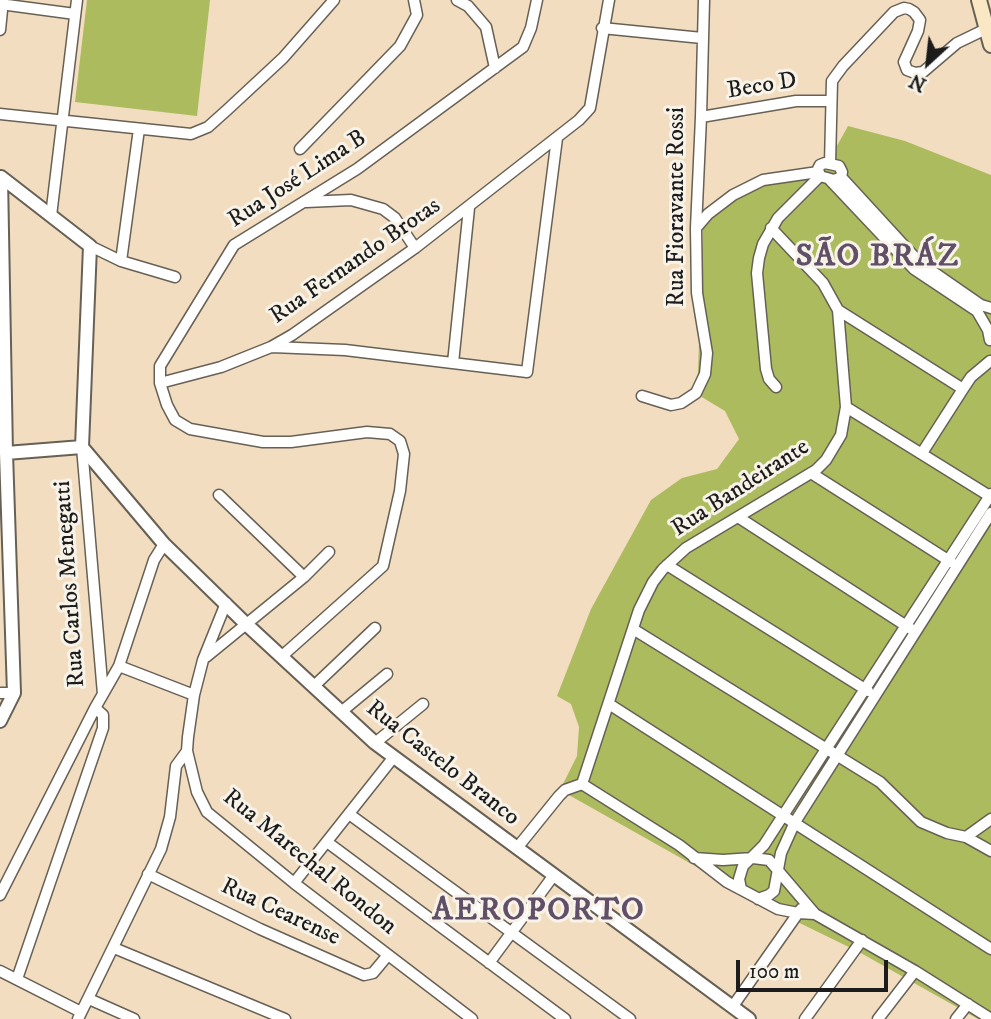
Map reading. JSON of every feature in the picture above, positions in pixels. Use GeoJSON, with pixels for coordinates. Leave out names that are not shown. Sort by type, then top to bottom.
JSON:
{"type":"FeatureCollection","features":[{"type":"Feature","properties":{"kind":"main road"},"geometry":{"type":"LineString","coordinates":[[979,0],[991,45]]}},
{"type":"Feature","properties":{"kind":"street"},"geometry":{"type":"LineString","coordinates":[[51,216],[77,0]]}},
{"type":"Feature","properties":{"kind":"street"},"geometry":{"type":"LineString","coordinates":[[0,114],[191,134],[208,127],[264,75],[334,0]]}},
{"type":"Feature","properties":{"kind":"street"},"geometry":{"type":"LineString","coordinates":[[300,149],[400,46],[417,15],[414,0]]}},
{"type":"Feature","properties":{"kind":"street"},"geometry":{"type":"LineString","coordinates":[[457,0],[468,6],[486,27],[495,68]]}},
{"type":"Feature","properties":{"kind":"street","name":"Rua José Lima B"},"geometry":{"type":"LineString","coordinates":[[159,383],[160,366],[234,245],[357,169],[523,47],[531,28],[537,0]]}},
{"type":"Feature","properties":{"kind":"street","name":"Rua Fernando Brotas"},"geometry":{"type":"LineString","coordinates":[[159,383],[221,367],[271,347],[292,335],[469,208],[579,120],[590,108],[609,0]]}},
{"type":"Feature","properties":{"kind":"street","name":"Rua Fioravante Rossi"},"geometry":{"type":"LineString","coordinates":[[642,396],[671,405],[681,403],[696,393],[702,384],[707,353],[698,303],[696,228],[704,0]]}},
{"type":"Feature","properties":{"kind":"street"},"geometry":{"type":"LineString","coordinates":[[0,30],[2,3],[75,14]]}},
{"type":"Feature","properties":{"kind":"street"},"geometry":{"type":"LineString","coordinates":[[830,164],[832,81],[842,66],[899,9],[914,12],[920,20],[904,62],[907,70],[915,74],[923,72],[957,43],[986,29]]}},
{"type":"Feature","properties":{"kind":"street"},"geometry":{"type":"LineString","coordinates":[[602,28],[702,38]]}},
{"type":"Feature","properties":{"kind":"street","name":"Beco D"},"geometry":{"type":"LineString","coordinates":[[701,117],[796,101],[830,101]]}},
{"type":"Feature","properties":{"kind":"street"},"geometry":{"type":"LineString","coordinates":[[121,261],[139,130]]}},
{"type":"Feature","properties":{"kind":"street"},"geometry":{"type":"LineString","coordinates":[[271,347],[345,351],[527,372],[556,138]]}},
{"type":"Feature","properties":{"kind":"street"},"geometry":{"type":"LineString","coordinates":[[776,387],[769,379],[766,369],[757,272],[763,244],[771,228],[786,209],[827,176],[841,168],[830,164],[820,165],[827,176],[914,270],[977,312],[991,339],[991,362],[971,377],[922,453]]}},
{"type":"Feature","properties":{"kind":"street"},"geometry":{"type":"LineString","coordinates":[[696,228],[708,214],[733,195],[764,180],[827,176],[919,262],[981,305],[991,308]]}},
{"type":"Feature","properties":{"kind":"street"},"geometry":{"type":"LineString","coordinates":[[1,177],[90,246],[121,261],[176,276]]}},
{"type":"Feature","properties":{"kind":"street"},"geometry":{"type":"LineString","coordinates":[[0,721],[7,693],[1,177]]}},
{"type":"Feature","properties":{"kind":"street"},"geometry":{"type":"LineString","coordinates":[[302,202],[351,200],[383,209],[395,218],[415,248]]}},
{"type":"Feature","properties":{"kind":"street"},"geometry":{"type":"LineString","coordinates":[[453,363],[469,208]]}},
{"type":"Feature","properties":{"kind":"street","name":"Rua Bandeirante"},"geometry":{"type":"LineString","coordinates":[[582,784],[646,595],[667,565],[686,548],[811,473],[827,460],[841,435],[846,407],[838,310],[823,283],[771,228]]}},
{"type":"Feature","properties":{"kind":"street","name":"Rua Carlos Menegatti"},"geometry":{"type":"LineString","coordinates":[[0,895],[103,694],[82,447],[90,246]]}},
{"type":"Feature","properties":{"kind":"street"},"geometry":{"type":"LineString","coordinates":[[838,310],[963,389]]}},
{"type":"Feature","properties":{"kind":"street"},"geometry":{"type":"LineString","coordinates":[[159,383],[175,420],[190,429],[263,442],[368,432],[390,434],[400,440],[404,454],[400,491],[383,566],[281,657]]}},
{"type":"Feature","properties":{"kind":"street"},"geometry":{"type":"LineString","coordinates":[[758,899],[774,891],[781,852],[795,822],[915,632],[991,496],[846,407]]}},
{"type":"Feature","properties":{"kind":"street"},"geometry":{"type":"LineString","coordinates":[[3,453],[82,447]]}},
{"type":"Feature","properties":{"kind":"street","name":"Rua Castelo Branco"},"geometry":{"type":"LineString","coordinates":[[82,447],[164,544],[375,743],[749,1019]]}},
{"type":"Feature","properties":{"kind":"street"},"geometry":{"type":"LineString","coordinates":[[811,473],[952,564]]}},
{"type":"Feature","properties":{"kind":"street"},"geometry":{"type":"LineString","coordinates":[[219,495],[304,578]]}},
{"type":"Feature","properties":{"kind":"street"},"geometry":{"type":"LineString","coordinates":[[741,889],[740,874],[743,866],[753,858],[783,815],[905,625],[991,513]]}},
{"type":"Feature","properties":{"kind":"street"},"geometry":{"type":"LineString","coordinates":[[737,517],[915,632]]}},
{"type":"Feature","properties":{"kind":"street"},"geometry":{"type":"LineString","coordinates":[[103,694],[119,666],[154,560],[164,544]]}},
{"type":"Feature","properties":{"kind":"street"},"geometry":{"type":"LineString","coordinates":[[203,660],[245,623],[304,578],[330,552]]}},
{"type":"Feature","properties":{"kind":"street"},"geometry":{"type":"LineString","coordinates":[[667,565],[875,695]]}},
{"type":"Feature","properties":{"kind":"street","name":"Rua Marechal Rondon"},"geometry":{"type":"LineString","coordinates":[[226,603],[203,660],[194,695],[187,751],[197,792],[207,812],[294,883],[472,1019]]}},
{"type":"Feature","properties":{"kind":"street"},"geometry":{"type":"LineString","coordinates":[[314,686],[375,628]]}},
{"type":"Feature","properties":{"kind":"street"},"geometry":{"type":"LineString","coordinates":[[633,629],[891,791],[921,822],[947,833],[966,837],[991,851]]}},
{"type":"Feature","properties":{"kind":"street"},"geometry":{"type":"LineString","coordinates":[[119,666],[194,695]]}},
{"type":"Feature","properties":{"kind":"street"},"geometry":{"type":"LineString","coordinates":[[341,712],[387,674]]}},
{"type":"Feature","properties":{"kind":"street"},"geometry":{"type":"LineString","coordinates":[[375,743],[423,704]]}},
{"type":"Feature","properties":{"kind":"street"},"geometry":{"type":"LineString","coordinates":[[610,704],[991,949]]}},
{"type":"Feature","properties":{"kind":"street"},"geometry":{"type":"LineString","coordinates":[[17,979],[103,728],[103,715],[95,708]]}},
{"type":"Feature","properties":{"kind":"street"},"geometry":{"type":"LineString","coordinates":[[0,971],[80,1015],[161,849],[170,817],[176,766],[187,751]]}},
{"type":"Feature","properties":{"kind":"street"},"geometry":{"type":"LineString","coordinates":[[294,883],[393,758]]}},
{"type":"Feature","properties":{"kind":"street"},"geometry":{"type":"LineString","coordinates":[[517,848],[558,796],[572,786],[582,784],[679,845],[720,877],[758,899],[778,909],[815,914]]}},
{"type":"Feature","properties":{"kind":"street"},"geometry":{"type":"LineString","coordinates":[[349,814],[629,1019]]}},
{"type":"Feature","properties":{"kind":"street"},"geometry":{"type":"LineString","coordinates":[[966,837],[991,819]]}},
{"type":"Feature","properties":{"kind":"street"},"geometry":{"type":"LineString","coordinates":[[327,842],[565,1019]]}},
{"type":"Feature","properties":{"kind":"street"},"geometry":{"type":"LineString","coordinates":[[694,858],[769,860],[815,914],[915,971],[991,1019]]}},
{"type":"Feature","properties":{"kind":"street","name":"Rua Cearense"},"geometry":{"type":"LineString","coordinates":[[148,874],[260,929],[364,975],[373,973],[388,955]]}},
{"type":"Feature","properties":{"kind":"street"},"geometry":{"type":"LineString","coordinates":[[489,963],[554,875]]}},
{"type":"Feature","properties":{"kind":"street"},"geometry":{"type":"LineString","coordinates":[[733,1006],[805,904]]}},
{"type":"Feature","properties":{"kind":"street"},"geometry":{"type":"LineString","coordinates":[[805,1019],[862,940]]}},
{"type":"Feature","properties":{"kind":"street"},"geometry":{"type":"LineString","coordinates":[[114,948],[285,1019]]}},
{"type":"Feature","properties":{"kind":"street"},"geometry":{"type":"LineString","coordinates":[[878,1019],[915,971]]}},
{"type":"Feature","properties":{"kind":"street"},"geometry":{"type":"LineString","coordinates":[[89,999],[134,1019]]}},
{"type":"Feature","properties":{"kind":"street"},"geometry":{"type":"LineString","coordinates":[[956,1019],[968,1004]]}},
{"type":"Feature","properties":{"kind":"green space"},"geometry":{"type":"Polygon","coordinates":[[[87,0],[210,0],[197,116],[75,102],[87,0]]]}},
{"type":"Feature","properties":{"kind":"green space"},"geometry":{"type":"Polygon","coordinates":[[[848,126],[905,141],[991,175],[991,1019],[978,1019],[859,952],[775,911],[560,790],[577,756],[579,727],[571,704],[557,696],[591,609],[651,500],[682,478],[717,469],[739,439],[725,411],[695,393],[703,227],[709,214],[753,185],[823,171],[848,126]]]}},
{"type":"Feature","properties":{"kind":"district","name":"SÃO BRÁZ"},"geometry":{"type":"Point","coordinates":[878,258]}},
{"type":"Feature","properties":{"kind":"district","name":"AEROPORTO"},"geometry":{"type":"Point","coordinates":[539,912]}}]}
